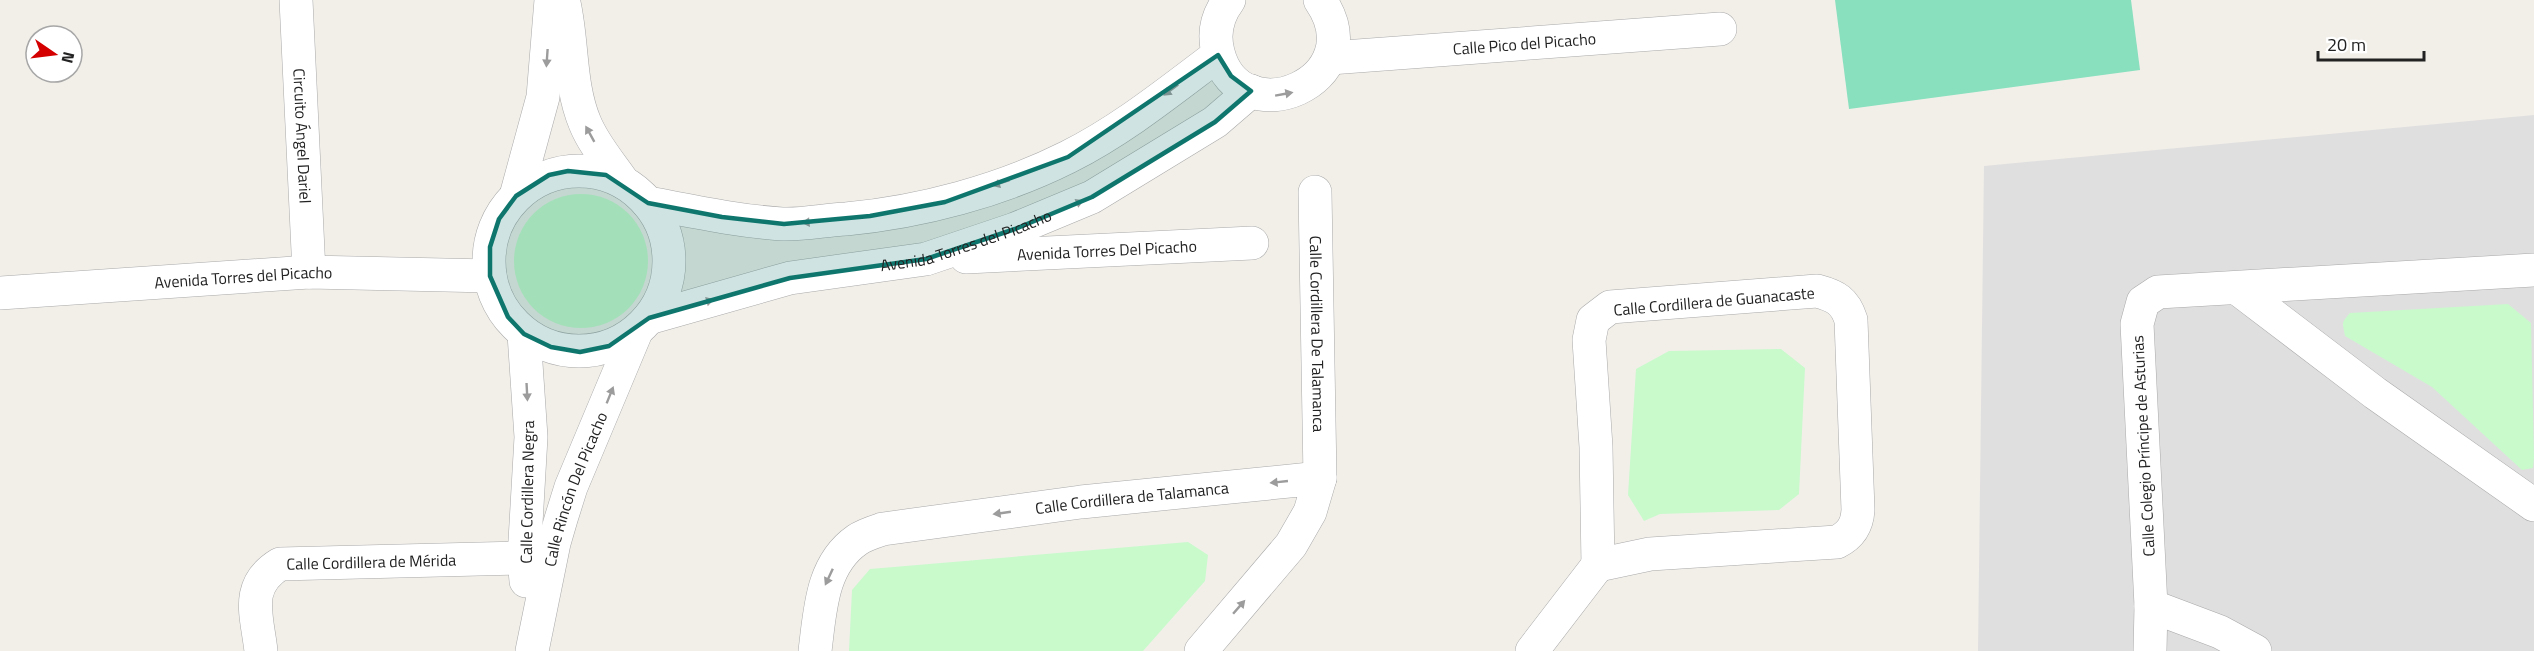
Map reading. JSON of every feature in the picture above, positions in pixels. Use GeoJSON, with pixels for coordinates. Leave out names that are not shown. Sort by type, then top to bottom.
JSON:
{"type":"FeatureCollection","features":[{"type":"Feature","properties":{"kind":"street","name":"Circuito Ángel Dariel"},"geometry":{"type":"LineString","coordinates":[[296,0],[309,272]]}},
{"type":"Feature","properties":{"kind":"street"},"geometry":{"type":"LineString","coordinates":[[516,196],[543,97],[551,0]]}},
{"type":"Feature","properties":{"kind":"street"},"geometry":{"type":"LineString","coordinates":[[563,0],[570,26],[572,74],[584,122],[592,139],[635,193],[661,224],[668,248],[668,272],[662,296],[642,325],[609,346],[580,351],[550,347],[524,334],[508,317],[496,298],[490,276],[490,247],[499,219],[516,196],[540,180],[568,171],[587,171],[606,175],[635,193],[722,216],[784,224],[870,216],[945,202],[1011,180],[1068,157],[1159,100],[1218,55]]}},
{"type":"Feature","properties":{"kind":"street"},"geometry":{"type":"LineString","coordinates":[[1229,0],[1219,18],[1216,30],[1218,55],[1230,76],[1251,91],[1264,95],[1290,94],[1314,80],[1330,58],[1333,33],[1331,20],[1320,0]]}},
{"type":"Feature","properties":{"kind":"street","name":"Calle Pico del Picacho"},"geometry":{"type":"LineString","coordinates":[[1330,58],[1720,29]]}},
{"type":"Feature","properties":{"kind":"street","name":"Avenida Torres del Picacho"},"geometry":{"type":"LineString","coordinates":[[642,325],[790,278],[926,259],[1015,229],[1092,197],[1215,122],[1251,91]]}},
{"type":"Feature","properties":{"kind":"street","name":"Calle Cordillera De Talamanca"},"geometry":{"type":"LineString","coordinates":[[1315,192],[1320,478]]}},
{"type":"Feature","properties":{"kind":"street","name":"Avenida Torres Del Picacho"},"geometry":{"type":"LineString","coordinates":[[926,259],[1252,243]]}},
{"type":"Feature","properties":{"kind":"street","name":"Calle Colegio Príncipe de Asturias"},"geometry":{"type":"LineString","coordinates":[[2150,651],[2151,606],[2137,324],[2143,303],[2158,292],[2534,270]]}},
{"type":"Feature","properties":{"kind":"street","name":"Avenida Torres del Picacho"},"geometry":{"type":"LineString","coordinates":[[0,293],[309,272],[490,276]]}},
{"type":"Feature","properties":{"kind":"street"},"geometry":{"type":"LineString","coordinates":[[2237,288],[2375,393],[2534,505]]}},
{"type":"Feature","properties":{"kind":"street","name":"Calle Cordillera de Guanacaste"},"geometry":{"type":"LineString","coordinates":[[1817,291],[1832,295],[1842,301],[1851,320],[1858,510],[1857,522],[1852,531],[1836,542],[1650,554],[1598,565],[1596,447],[1589,340],[1593,320],[1610,307],[1700,298],[1817,291]]}},
{"type":"Feature","properties":{"kind":"street","name":"Calle Rincón Del Picacho"},"geometry":{"type":"LineString","coordinates":[[531,651],[554,543],[571,488],[642,325]]}},
{"type":"Feature","properties":{"kind":"street","name":"Calle Cordillera Negra"},"geometry":{"type":"LineString","coordinates":[[524,334],[531,437],[524,558],[531,651]]}},
{"type":"Feature","properties":{"kind":"street"},"geometry":{"type":"LineString","coordinates":[[1201,651],[1291,545],[1310,512],[1320,478]]}},
{"type":"Feature","properties":{"kind":"street","name":"Calle Cordillera de Talamanca"},"geometry":{"type":"LineString","coordinates":[[815,651],[824,588],[831,571],[846,550],[858,539],[883,529],[1081,502],[1320,478]]}},
{"type":"Feature","properties":{"kind":"street","name":"Calle Cordillera de Mérida"},"geometry":{"type":"LineString","coordinates":[[261,651],[255,592],[266,572],[280,564],[524,558]]}},
{"type":"Feature","properties":{"kind":"street"},"geometry":{"type":"LineString","coordinates":[[1532,651],[1598,565]]}},
{"type":"Feature","properties":{"kind":"street"},"geometry":{"type":"LineString","coordinates":[[2151,606],[2220,632],[2255,651]]}},
{"type":"Feature","properties":{"kind":"highlighted area"},"geometry":{"type":"Polygon","coordinates":[[[1218,55],[1231,76],[1251,91],[1215,122],[1092,197],[1015,229],[926,259],[790,278],[649,318],[609,346],[580,352],[551,347],[524,334],[508,317],[490,276],[490,247],[499,219],[516,196],[549,175],[568,171],[606,175],[648,203],[722,217],[784,224],[870,216],[945,202],[1068,157],[1218,55]]]}},
{"type":"Feature","properties":{"kind":"shaded area"},"geometry":{"type":"Polygon","coordinates":[[[2534,115],[2534,651],[1978,651],[1984,166],[2534,115]]]}},
{"type":"Feature","properties":{"kind":"green space"},"geometry":{"type":"Polygon","coordinates":[[[1835,0],[2131,0],[2140,70],[1849,109],[1835,0]]]}},
{"type":"Feature","properties":{"kind":"green space"},"geometry":{"type":"Polygon","coordinates":[[[581,194],[607,199],[629,213],[643,235],[648,261],[643,287],[629,309],[607,323],[581,328],[555,323],[533,309],[519,287],[514,261],[519,235],[533,213],[555,199],[581,194]]]}},
{"type":"Feature","properties":{"kind":"green space"},"geometry":{"type":"Polygon","coordinates":[[[2508,304],[2531,323],[2534,458],[2533,468],[2522,470],[2432,387],[2345,336],[2343,326],[2343,322],[2350,313],[2508,304]]]}},
{"type":"Feature","properties":{"kind":"green space"},"geometry":{"type":"Polygon","coordinates":[[[1781,349],[1805,368],[1799,494],[1779,510],[1660,514],[1644,521],[1628,495],[1636,369],[1669,351],[1781,349]]]}},
{"type":"Feature","properties":{"kind":"green space"},"geometry":{"type":"Polygon","coordinates":[[[1188,542],[1208,555],[1205,581],[1143,651],[849,651],[852,590],[870,569],[1188,542]]]}}]}
